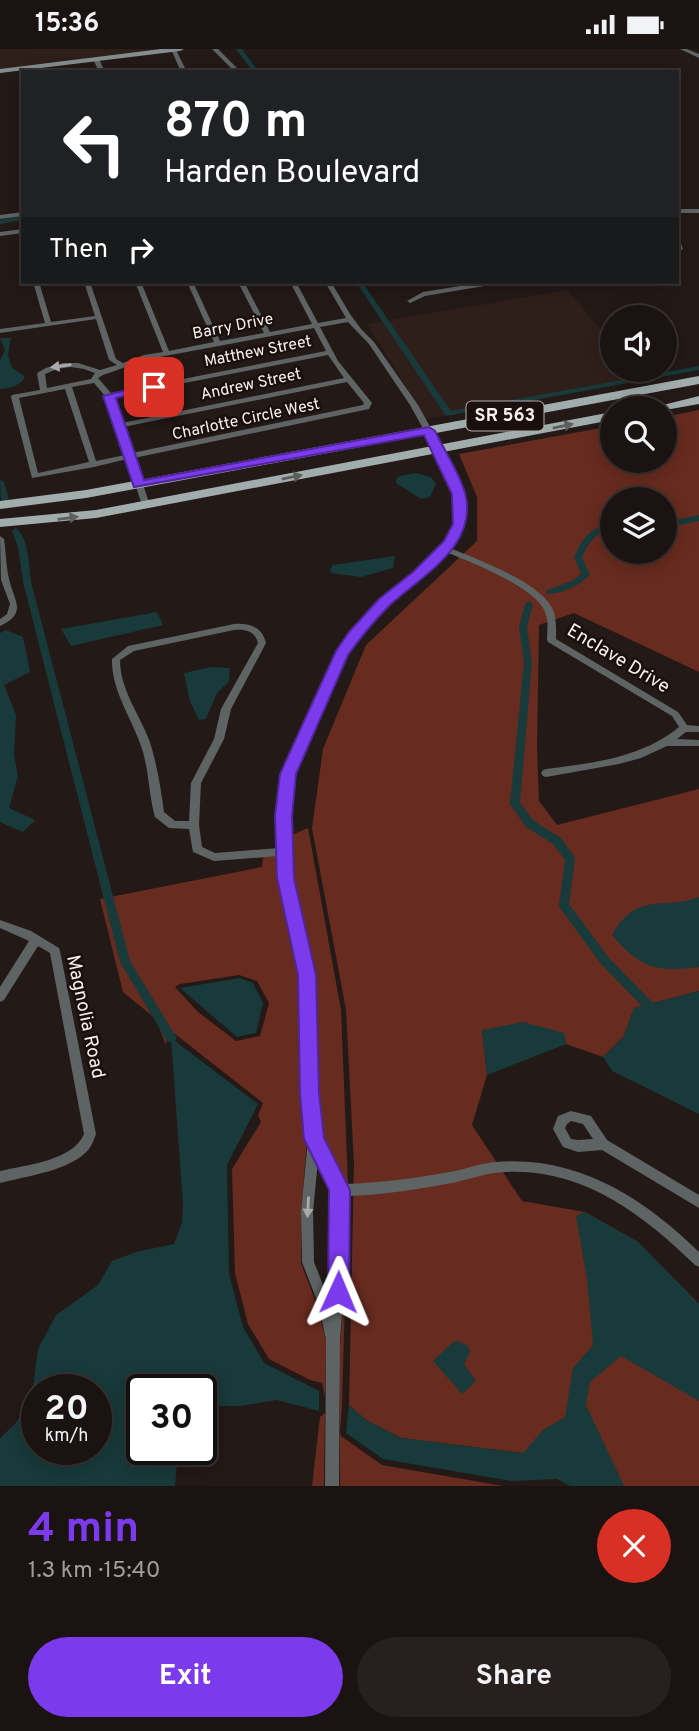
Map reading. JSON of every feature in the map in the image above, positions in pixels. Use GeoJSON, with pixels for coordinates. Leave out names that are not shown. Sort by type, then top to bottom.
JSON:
{"type":"FeatureCollection","features":[{"type":"Feature","properties":{"kind":"main road","name":"SR 563"},"geometry":{"type":"LineString","coordinates":[[0,505],[48,501],[139,485],[699,380]]}},
{"type":"Feature","properties":{"kind":"main road"},"geometry":{"type":"LineString","coordinates":[[677,404],[699,400]]}},
{"type":"Feature","properties":{"kind":"main road","name":"SR 563"},"geometry":{"type":"LineString","coordinates":[[0,523],[84,516],[600,418]]}},
{"type":"Feature","properties":{"kind":"street"},"geometry":{"type":"LineString","coordinates":[[0,71],[180,49]]}},
{"type":"Feature","properties":{"kind":"street"},"geometry":{"type":"LineString","coordinates":[[215,49],[236,70]]}},
{"type":"Feature","properties":{"kind":"street"},"geometry":{"type":"LineString","coordinates":[[683,49],[699,56]]}},
{"type":"Feature","properties":{"kind":"street"},"geometry":{"type":"LineString","coordinates":[[173,50],[183,70]]}},
{"type":"Feature","properties":{"kind":"street"},"geometry":{"type":"LineString","coordinates":[[96,59],[101,70]]}},
{"type":"Feature","properties":{"kind":"street"},"geometry":{"type":"LineString","coordinates":[[227,63],[231,70]]}},
{"type":"Feature","properties":{"kind":"street"},"geometry":{"type":"LineString","coordinates":[[679,211],[699,213]]}},
{"type":"Feature","properties":{"kind":"street"},"geometry":{"type":"LineString","coordinates":[[0,217],[21,214]]}},
{"type":"Feature","properties":{"kind":"street"},"geometry":{"type":"LineString","coordinates":[[0,234],[21,234]]}},
{"type":"Feature","properties":{"kind":"street"},"geometry":{"type":"LineString","coordinates":[[37,284],[49,325]]}},
{"type":"Feature","properties":{"kind":"street"},"geometry":{"type":"LineString","coordinates":[[88,284],[113,360],[120,364]]}},
{"type":"Feature","properties":{"kind":"street"},"geometry":{"type":"LineString","coordinates":[[139,284],[167,353]]}},
{"type":"Feature","properties":{"kind":"street"},"geometry":{"type":"LineString","coordinates":[[191,284],[218,344]]}},
{"type":"Feature","properties":{"kind":"street"},"geometry":{"type":"LineString","coordinates":[[242,284],[268,334]]}},
{"type":"Feature","properties":{"kind":"street"},"geometry":{"type":"LineString","coordinates":[[294,284],[347,380]]}},
{"type":"Feature","properties":{"kind":"street"},"geometry":{"type":"LineString","coordinates":[[329,284],[363,336],[372,343],[429,431],[459,494],[461,511],[460,524],[445,549],[418,576],[384,602],[341,654],[288,774],[283,816],[285,878],[307,975],[309,1093],[314,1139],[307,1213],[308,1262],[333,1340]]}},
{"type":"Feature","properties":{"kind":"street"},"geometry":{"type":"LineString","coordinates":[[335,284],[371,334],[372,343]]}},
{"type":"Feature","properties":{"kind":"street"},"geometry":{"type":"LineString","coordinates":[[410,301],[424,294],[484,284]]}},
{"type":"Feature","properties":{"kind":"street"},"geometry":{"type":"LineString","coordinates":[[0,331],[99,317]]}},
{"type":"Feature","properties":{"kind":"street","name":"Barry Drive"},"geometry":{"type":"LineString","coordinates":[[44,391],[68,387],[120,364],[167,353],[352,319]]}},
{"type":"Feature","properties":{"kind":"street","name":"Matthew Street"},"geometry":{"type":"LineString","coordinates":[[110,396],[330,352]]}},
{"type":"Feature","properties":{"kind":"street"},"geometry":{"type":"LineString","coordinates":[[44,391],[41,373],[53,366],[81,364],[98,376],[110,396],[146,505]]}},
{"type":"Feature","properties":{"kind":"street","name":"Charlotte Circle West"},"geometry":{"type":"LineString","coordinates":[[44,391],[15,397],[35,476],[366,407],[366,400],[347,380]]}},
{"type":"Feature","properties":{"kind":"street","name":"Andrew Street"},"geometry":{"type":"LineString","coordinates":[[119,426],[347,380]]}},
{"type":"Feature","properties":{"kind":"street"},"geometry":{"type":"LineString","coordinates":[[68,387],[94,465]]}},
{"type":"Feature","properties":{"kind":"street"},"geometry":{"type":"LineString","coordinates":[[0,539],[5,580],[15,604],[11,615],[0,624]]}},
{"type":"Feature","properties":{"kind":"street","name":"Enclave Drive"},"geometry":{"type":"LineString","coordinates":[[445,549],[499,572],[532,592],[547,606],[553,622],[551,640],[675,714],[684,728]]}},
{"type":"Feature","properties":{"kind":"street"},"geometry":{"type":"LineString","coordinates":[[194,825],[173,825],[159,814],[152,767],[139,726],[123,692],[116,659],[131,648],[234,627],[249,627],[260,634],[262,643],[226,709],[219,739],[197,783],[194,825],[197,849],[208,856],[284,852]]}},
{"type":"Feature","properties":{"kind":"street"},"geometry":{"type":"LineString","coordinates":[[546,773],[596,765],[663,742],[684,728],[699,729]]}},
{"type":"Feature","properties":{"kind":"street"},"geometry":{"type":"LineString","coordinates":[[663,742],[699,743]]}},
{"type":"Feature","properties":{"kind":"street","name":"Magnolia Road"},"geometry":{"type":"LineString","coordinates":[[0,924],[36,939],[51,948],[56,955],[90,1134],[84,1149],[75,1156],[0,1177]]}},
{"type":"Feature","properties":{"kind":"street"},"geometry":{"type":"LineString","coordinates":[[0,997],[36,939]]}},
{"type":"Feature","properties":{"kind":"street"},"geometry":{"type":"LineString","coordinates":[[314,1139],[340,1190],[338,1292],[333,1340],[332,1486]]}},
{"type":"Feature","properties":{"kind":"street"},"geometry":{"type":"LineString","coordinates":[[603,1143],[699,1202]]}},
{"type":"Feature","properties":{"kind":"street"},"geometry":{"type":"LineString","coordinates":[[340,1190],[382,1187],[497,1167],[530,1166],[558,1170],[598,1184],[637,1206],[676,1236],[699,1261]]}},
{"type":"Feature","properties":{"kind":"shaded area"},"geometry":{"type":"Polygon","coordinates":[[[0,49],[165,49],[0,69],[0,49]]]}},
{"type":"Feature","properties":{"kind":"shaded area"},"geometry":{"type":"Polygon","coordinates":[[[567,290],[600,328],[600,382],[618,382],[426,419],[367,324],[567,290]]]}},
{"type":"Feature","properties":{"kind":"shaded area"},"geometry":{"type":"Polygon","coordinates":[[[699,410],[699,672],[574,613],[539,625],[537,748],[539,801],[557,825],[699,789],[699,991],[634,1008],[624,1036],[603,1057],[566,1044],[563,1033],[482,1030],[487,1075],[472,1125],[522,1201],[585,1212],[638,1242],[699,1304],[699,1486],[595,1486],[523,1453],[401,1438],[366,1420],[349,1405],[354,1164],[346,1010],[312,828],[323,749],[366,645],[477,541],[477,497],[459,454],[600,428],[600,473],[677,473],[677,415],[699,410]]]}},
{"type":"Feature","properties":{"kind":"shaded area"},"geometry":{"type":"Polygon","coordinates":[[[308,828],[341,1010],[348,1184],[344,1184],[320,1138],[312,974],[291,877],[289,836],[308,828]]]}},
{"type":"Feature","properties":{"kind":"shaded area"},"geometry":{"type":"Polygon","coordinates":[[[279,856],[280,879],[301,975],[303,1093],[307,1140],[301,1213],[301,1263],[318,1308],[326,1341],[325,1397],[322,1383],[310,1380],[269,1359],[248,1324],[235,1273],[232,1169],[261,1122],[258,1115],[263,1103],[175,1034],[167,1036],[166,1045],[156,1019],[123,992],[100,899],[262,867],[263,857],[279,856]],[[239,975],[175,987],[198,1012],[236,1041],[260,1036],[269,1003],[257,981],[239,975]]]}},
{"type":"Feature","properties":{"kind":"shaded area"},"geometry":{"type":"Polygon","coordinates":[[[348,1195],[342,1405],[340,1432],[340,1345],[345,1292],[348,1195]]]}},
{"type":"Feature","properties":{"kind":"shaded area"},"geometry":{"type":"Polygon","coordinates":[[[325,1413],[324,1486],[312,1486],[320,1417],[325,1413]]]}},
{"type":"Feature","properties":{"kind":"shaded area"},"geometry":{"type":"Polygon","coordinates":[[[340,1432],[341,1436],[382,1465],[503,1486],[340,1486],[340,1432]]]}},
{"type":"Feature","properties":{"kind":"water"},"geometry":{"type":"Polygon","coordinates":[[[0,338],[11,338],[8,355],[12,368],[25,376],[15,386],[0,389],[0,360],[5,350],[0,338]]]}},
{"type":"Feature","properties":{"kind":"water"},"geometry":{"type":"Polygon","coordinates":[[[415,473],[431,477],[436,484],[430,497],[421,499],[396,483],[397,477],[415,473]]]}},
{"type":"Feature","properties":{"kind":"water"},"geometry":{"type":"Polygon","coordinates":[[[395,556],[393,568],[361,577],[331,573],[330,570],[333,565],[395,556]]]}},
{"type":"Feature","properties":{"kind":"water"},"geometry":{"type":"Polygon","coordinates":[[[157,612],[163,625],[71,646],[61,629],[157,612]]]}},
{"type":"Feature","properties":{"kind":"water"},"geometry":{"type":"Polygon","coordinates":[[[6,630],[23,637],[30,672],[4,685],[16,715],[14,755],[18,776],[9,808],[35,820],[23,832],[0,822],[0,633],[6,630]]]}},
{"type":"Feature","properties":{"kind":"water"},"geometry":{"type":"Polygon","coordinates":[[[211,667],[230,668],[229,681],[217,693],[206,719],[199,720],[190,701],[184,673],[211,667]]]}},
{"type":"Feature","properties":{"kind":"water"},"geometry":{"type":"Polygon","coordinates":[[[699,897],[699,967],[671,969],[650,966],[632,955],[612,935],[631,912],[641,907],[699,897]]]}},
{"type":"Feature","properties":{"kind":"water"},"geometry":{"type":"Polygon","coordinates":[[[240,978],[253,983],[263,1003],[256,1033],[237,1037],[180,988],[240,978]]]}},
{"type":"Feature","properties":{"kind":"water"},"geometry":{"type":"Polygon","coordinates":[[[699,991],[699,1114],[612,1071],[603,1057],[624,1036],[634,1008],[699,991]]]}},
{"type":"Feature","properties":{"kind":"water"},"geometry":{"type":"Polygon","coordinates":[[[523,1022],[564,1033],[566,1044],[487,1075],[482,1030],[523,1022]]]}},
{"type":"Feature","properties":{"kind":"water"},"geometry":{"type":"Polygon","coordinates":[[[171,1038],[258,1104],[227,1165],[229,1274],[243,1327],[264,1363],[319,1391],[319,1411],[277,1400],[240,1406],[217,1406],[217,1374],[126,1374],[126,1465],[177,1465],[175,1486],[0,1486],[0,1438],[21,1416],[21,1465],[112,1465],[112,1374],[35,1374],[38,1349],[56,1315],[98,1285],[112,1261],[136,1252],[174,1244],[182,1223],[183,1204],[171,1038]]]}},
{"type":"Feature","properties":{"kind":"water"},"geometry":{"type":"Polygon","coordinates":[[[585,1212],[638,1242],[699,1304],[699,1401],[621,1356],[590,1382],[586,1405],[624,1486],[570,1486],[557,1479],[512,1481],[383,1459],[346,1433],[349,1405],[366,1420],[401,1438],[523,1453],[543,1430],[565,1417],[573,1368],[593,1345],[587,1279],[576,1216],[585,1212]]]}},
{"type":"Feature","properties":{"kind":"water"},"geometry":{"type":"Polygon","coordinates":[[[458,1341],[468,1346],[470,1352],[464,1364],[476,1381],[462,1394],[433,1361],[453,1342],[458,1341]]]}},
{"type":"Feature","properties":{"kind":"waterway"},"geometry":{"type":"LineString","coordinates":[[239,49],[255,70]]}},
{"type":"Feature","properties":{"kind":"waterway"},"geometry":{"type":"LineString","coordinates":[[0,222],[21,218]]}},
{"type":"Feature","properties":{"kind":"waterway"},"geometry":{"type":"LineString","coordinates":[[360,284],[449,414],[699,368]]}},
{"type":"Feature","properties":{"kind":"waterway"},"geometry":{"type":"LineString","coordinates":[[0,482],[5,500]]}},
{"type":"Feature","properties":{"kind":"waterway"},"geometry":{"type":"LineString","coordinates":[[677,523],[699,518]]}},
{"type":"Feature","properties":{"kind":"waterway"},"geometry":{"type":"LineString","coordinates":[[550,592],[575,583],[586,575],[578,557],[587,541],[600,530]]}},
{"type":"Feature","properties":{"kind":"waterway"},"geometry":{"type":"LineString","coordinates":[[16,531],[125,962],[171,1038]]}},
{"type":"Feature","properties":{"kind":"waterway"},"geometry":{"type":"LineString","coordinates":[[529,604],[523,627],[528,662],[515,804],[530,824],[557,841],[570,859],[564,905],[605,961],[649,1006]]}},
{"type":"Feature","properties":{"kind":"route"},"geometry":{"type":"LineString","coordinates":[[154,387],[110,396],[139,485],[429,431],[459,494],[460,524],[450,543],[418,576],[384,602],[341,654],[288,774],[283,816],[285,878],[307,975],[309,1093],[314,1139],[340,1190],[337,1230],[338,1292]]}}]}
